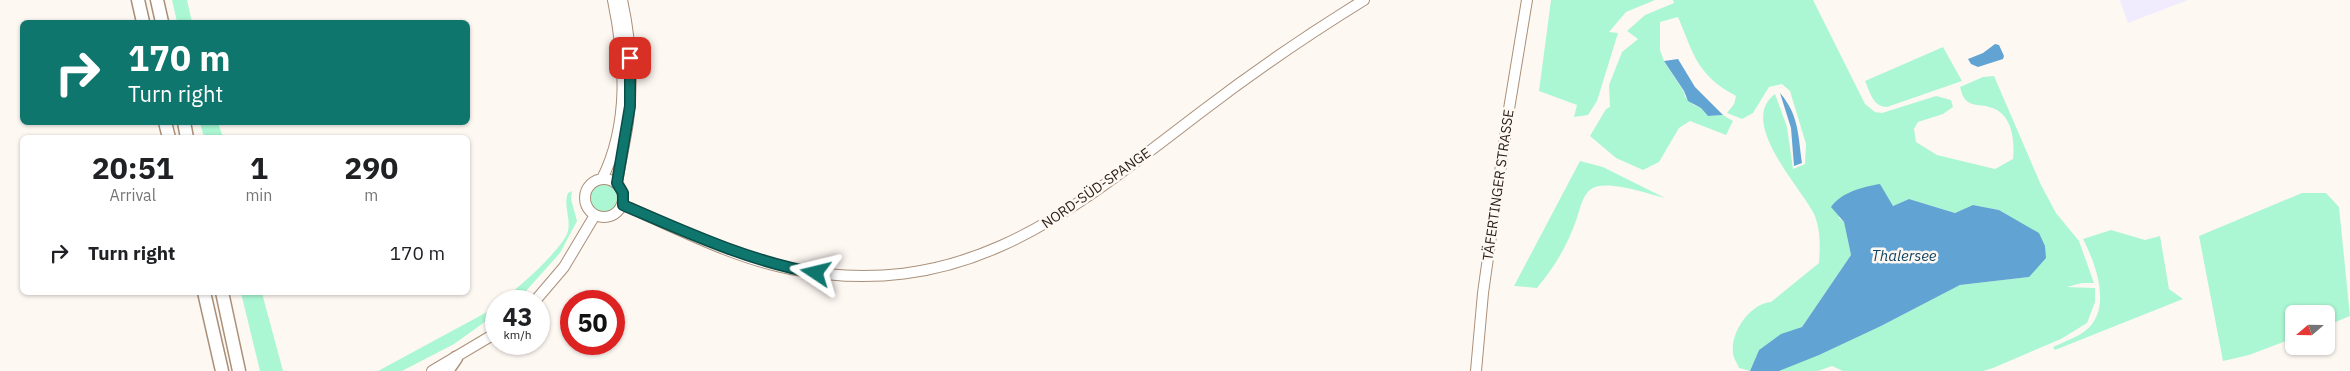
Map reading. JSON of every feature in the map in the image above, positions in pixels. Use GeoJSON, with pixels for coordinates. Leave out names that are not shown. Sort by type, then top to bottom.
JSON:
{"type":"FeatureCollection","features":[{"type":"Feature","properties":{"kind":"highway"},"geometry":{"type":"LineString","coordinates":[[138,0],[143,20]]}},
{"type":"Feature","properties":{"kind":"highway"},"geometry":{"type":"LineString","coordinates":[[156,0],[161,20]]}},
{"type":"Feature","properties":{"kind":"highway"},"geometry":{"type":"LineString","coordinates":[[205,295],[222,371]]}},
{"type":"Feature","properties":{"kind":"highway"},"geometry":{"type":"LineString","coordinates":[[223,295],[239,371]]}},
{"type":"Feature","properties":{"kind":"highway"},"geometry":{"type":"LineString","coordinates":[[447,371],[456,358]]}},
{"type":"Feature","properties":{"kind":"main road"},"geometry":{"type":"LineString","coordinates":[[613,0],[622,56],[628,125],[617,183]]}},
{"type":"Feature","properties":{"kind":"main road"},"geometry":{"type":"LineString","coordinates":[[602,178],[615,144],[626,91],[629,36],[622,0]]}},
{"type":"Feature","properties":{"kind":"main road","name":"NORD-SÜD-SPANGE"},"geometry":{"type":"LineString","coordinates":[[623,205],[731,250],[791,269],[863,277],[911,273],[940,268],[1002,247],[1063,214],[1120,174],[1268,62],[1364,0]]}},
{"type":"Feature","properties":{"kind":"main road","name":"TÄFERTINGER STRASSE"},"geometry":{"type":"LineString","coordinates":[[1476,371],[1483,293],[1527,0]]}},
{"type":"Feature","properties":{"kind":"main road"},"geometry":{"type":"LineString","coordinates":[[602,178],[617,183],[623,193],[623,205],[616,214],[610,217],[595,215],[586,205],[586,193],[593,182],[602,178]]}},
{"type":"Feature","properties":{"kind":"main road"},"geometry":{"type":"LineString","coordinates":[[544,290],[564,267],[595,215]]}},
{"type":"Feature","properties":{"kind":"main road"},"geometry":{"type":"LineString","coordinates":[[432,371],[485,340]]}},
{"type":"Feature","properties":{"kind":"shaded area"},"geometry":{"type":"Polygon","coordinates":[[[2120,0],[2188,0],[2128,23],[2120,0]]]}},
{"type":"Feature","properties":{"kind":"green space"},"geometry":{"type":"Polygon","coordinates":[[[172,0],[187,0],[192,20],[177,20],[172,0]]]}},
{"type":"Feature","properties":{"kind":"green space"},"geometry":{"type":"Polygon","coordinates":[[[1551,0],[1655,0],[1626,12],[1609,32],[1618,33],[1597,101],[1588,115],[1574,117],[1577,105],[1539,91],[1551,0]]]}},
{"type":"Feature","properties":{"kind":"green space"},"geometry":{"type":"Polygon","coordinates":[[[1673,0],[1813,0],[1865,104],[1875,112],[1882,113],[1936,96],[1951,100],[1953,107],[1943,114],[1918,122],[1914,129],[1916,142],[1937,155],[1995,169],[2013,159],[2010,128],[2003,115],[1997,110],[1966,101],[1960,87],[1983,77],[1994,76],[2041,185],[2056,213],[2079,241],[2094,283],[2082,283],[2067,287],[2095,288],[2095,302],[2087,323],[2061,339],[1983,371],[1843,371],[1832,366],[1818,371],[1779,371],[1881,326],[1960,285],[2029,277],[2014,219],[1999,210],[1973,205],[1955,213],[1909,199],[1893,206],[1888,198],[1843,198],[1836,201],[1839,218],[1844,222],[1851,255],[1802,327],[1781,335],[1759,350],[1750,371],[1739,368],[1733,355],[1733,345],[1738,328],[1743,320],[1756,307],[1771,302],[1819,263],[1819,232],[1814,214],[1775,154],[1767,137],[1763,121],[1765,106],[1775,94],[1787,127],[1793,169],[1805,164],[1806,144],[1790,91],[1782,84],[1769,87],[1753,113],[1742,119],[1727,113],[1734,104],[1736,96],[1713,80],[1698,63],[1678,17],[1660,22],[1660,50],[1664,61],[1684,92],[1685,97],[1694,105],[1701,108],[1708,116],[1723,115],[1733,121],[1726,135],[1690,121],[1679,128],[1659,162],[1643,170],[1616,158],[1590,136],[1606,109],[1610,107],[1609,85],[1622,52],[1638,39],[1627,31],[1645,15],[1674,3],[1673,0]]]}},
{"type":"Feature","properties":{"kind":"green space"},"geometry":{"type":"Polygon","coordinates":[[[1943,47],[1962,81],[1887,107],[1875,102],[1865,81],[1943,47]]]}},
{"type":"Feature","properties":{"kind":"green space"},"geometry":{"type":"Polygon","coordinates":[[[201,125],[219,125],[222,135],[203,135],[201,125]]]}},
{"type":"Feature","properties":{"kind":"green space"},"geometry":{"type":"Polygon","coordinates":[[[1580,161],[1603,167],[1665,198],[1618,187],[1600,186],[1593,188],[1584,197],[1573,228],[1560,255],[1537,288],[1514,286],[1580,161]]]}},
{"type":"Feature","properties":{"kind":"green space"},"geometry":{"type":"Polygon","coordinates":[[[605,183],[616,187],[620,198],[616,209],[605,213],[594,209],[590,198],[594,187],[605,183]]]}},
{"type":"Feature","properties":{"kind":"green space"},"geometry":{"type":"Polygon","coordinates":[[[572,191],[571,199],[577,221],[560,253],[527,290],[515,290],[549,258],[565,238],[569,226],[568,193],[572,191]]]}},
{"type":"Feature","properties":{"kind":"green space"},"geometry":{"type":"Polygon","coordinates":[[[2302,193],[2326,193],[2339,207],[2350,316],[2335,322],[2335,305],[2285,305],[2285,341],[2249,355],[2223,361],[2199,236],[2302,193]]]}},
{"type":"Feature","properties":{"kind":"green space"},"geometry":{"type":"Polygon","coordinates":[[[2111,230],[2145,240],[2160,236],[2169,289],[2183,299],[2055,350],[2053,347],[2074,338],[2085,331],[2093,322],[2098,311],[2100,299],[2099,286],[2093,261],[2083,239],[2111,230]]]}},
{"type":"Feature","properties":{"kind":"green space"},"geometry":{"type":"Polygon","coordinates":[[[241,295],[263,295],[283,371],[260,371],[241,295]]]}},
{"type":"Feature","properties":{"kind":"green space"},"geometry":{"type":"Polygon","coordinates":[[[485,313],[485,322],[454,344],[402,371],[378,371],[485,313]]]}},
{"type":"Feature","properties":{"kind":"water"},"geometry":{"type":"Polygon","coordinates":[[[1995,44],[1999,45],[2004,56],[2003,59],[1978,67],[1971,64],[1968,59],[1983,53],[1995,44]]]}},
{"type":"Feature","properties":{"kind":"water"},"geometry":{"type":"Polygon","coordinates":[[[1678,59],[1695,87],[1723,115],[1708,116],[1701,108],[1688,101],[1684,91],[1664,61],[1678,59]]]}},
{"type":"Feature","properties":{"kind":"water"},"geometry":{"type":"Polygon","coordinates":[[[1780,93],[1791,109],[1798,134],[1802,163],[1794,166],[1791,128],[1780,93]]]}},
{"type":"Feature","properties":{"kind":"water","name":"Thalersee"},"geometry":{"type":"Polygon","coordinates":[[[1880,184],[1893,206],[1909,199],[1955,213],[1973,205],[1999,210],[2039,233],[2045,246],[2046,258],[2029,277],[1960,285],[1881,326],[1819,355],[1779,371],[1750,371],[1759,350],[1781,334],[1802,327],[1851,255],[1844,222],[1831,207],[1847,194],[1880,184]]]}},
{"type":"Feature","properties":{"kind":"route"},"geometry":{"type":"LineString","coordinates":[[630,58],[630,106],[617,183],[623,193],[623,205],[731,250],[774,265],[816,273]]}}]}
